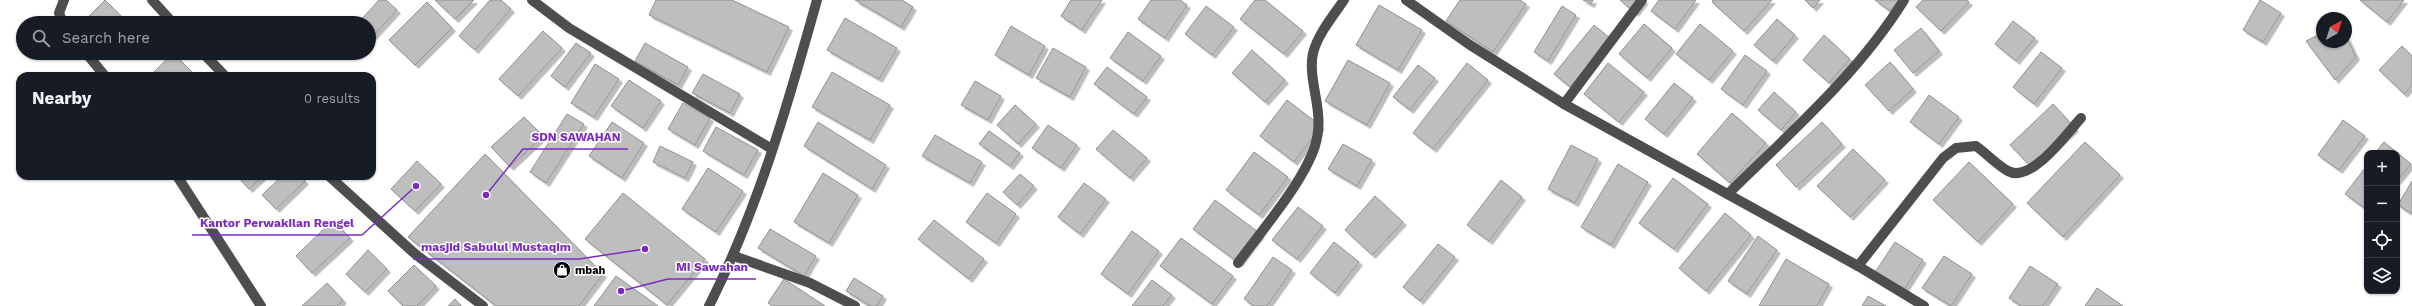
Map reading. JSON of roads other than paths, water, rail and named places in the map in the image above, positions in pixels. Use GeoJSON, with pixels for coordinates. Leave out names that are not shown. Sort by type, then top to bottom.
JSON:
{"type":"FeatureCollection","features":[{"type":"Feature","properties":{"kind":"street"},"geometry":{"type":"LineString","coordinates":[[60,16],[59,13],[64,0]]}},
{"type":"Feature","properties":{"kind":"street"},"geometry":{"type":"LineString","coordinates":[[152,0],[167,16]]}},
{"type":"Feature","properties":{"kind":"street"},"geometry":{"type":"LineString","coordinates":[[532,0],[570,28],[772,150]]}},
{"type":"Feature","properties":{"kind":"street"},"geometry":{"type":"LineString","coordinates":[[710,306],[734,256],[772,150],[818,0]]}},
{"type":"Feature","properties":{"kind":"street"},"geometry":{"type":"LineString","coordinates":[[1238,263],[1304,171],[1315,146],[1320,117],[1312,68],[1313,53],[1318,40],[1344,0]]}},
{"type":"Feature","properties":{"kind":"street"},"geometry":{"type":"LineString","coordinates":[[1406,0],[1470,45],[1564,104],[1858,266],[1924,306]]}},
{"type":"Feature","properties":{"kind":"street"},"geometry":{"type":"LineString","coordinates":[[1564,104],[1642,0]]}},
{"type":"Feature","properties":{"kind":"street"},"geometry":{"type":"LineString","coordinates":[[1728,194],[1812,112],[1870,50],[1904,0]]}},
{"type":"Feature","properties":{"kind":"street"},"geometry":{"type":"LineString","coordinates":[[92,60],[102,72]]}},
{"type":"Feature","properties":{"kind":"street"},"geometry":{"type":"LineString","coordinates":[[210,60],[221,72]]}},
{"type":"Feature","properties":{"kind":"street"},"geometry":{"type":"LineString","coordinates":[[1858,266],[1943,158],[1956,148],[1976,146],[2009,172],[2026,172],[2039,164],[2081,118]]}},
{"type":"Feature","properties":{"kind":"street"},"geometry":{"type":"LineString","coordinates":[[181,180],[261,306]]}},
{"type":"Feature","properties":{"kind":"street"},"geometry":{"type":"LineString","coordinates":[[332,180],[414,253],[483,306]]}},
{"type":"Feature","properties":{"kind":"street"},"geometry":{"type":"LineString","coordinates":[[734,256],[810,283],[855,306]]}},
{"type":"Feature","properties":{"kind":"place","name":"Kantor Perwakilan Rengel"},"geometry":{"type":"Point","coordinates":[416,186]}},
{"type":"Feature","properties":{"kind":"place","name":"SDN SAWAHAN"},"geometry":{"type":"Point","coordinates":[486,195]}},
{"type":"Feature","properties":{"kind":"place","name":"masjid Sabulul Mustaqim"},"geometry":{"type":"Point","coordinates":[645,249]}},
{"type":"Feature","properties":{"kind":"place","name":"mbah"},"geometry":{"type":"Point","coordinates":[562,270]}},
{"type":"Feature","properties":{"kind":"place","name":"MI Sawahan"},"geometry":{"type":"Point","coordinates":[621,291]}}]}
